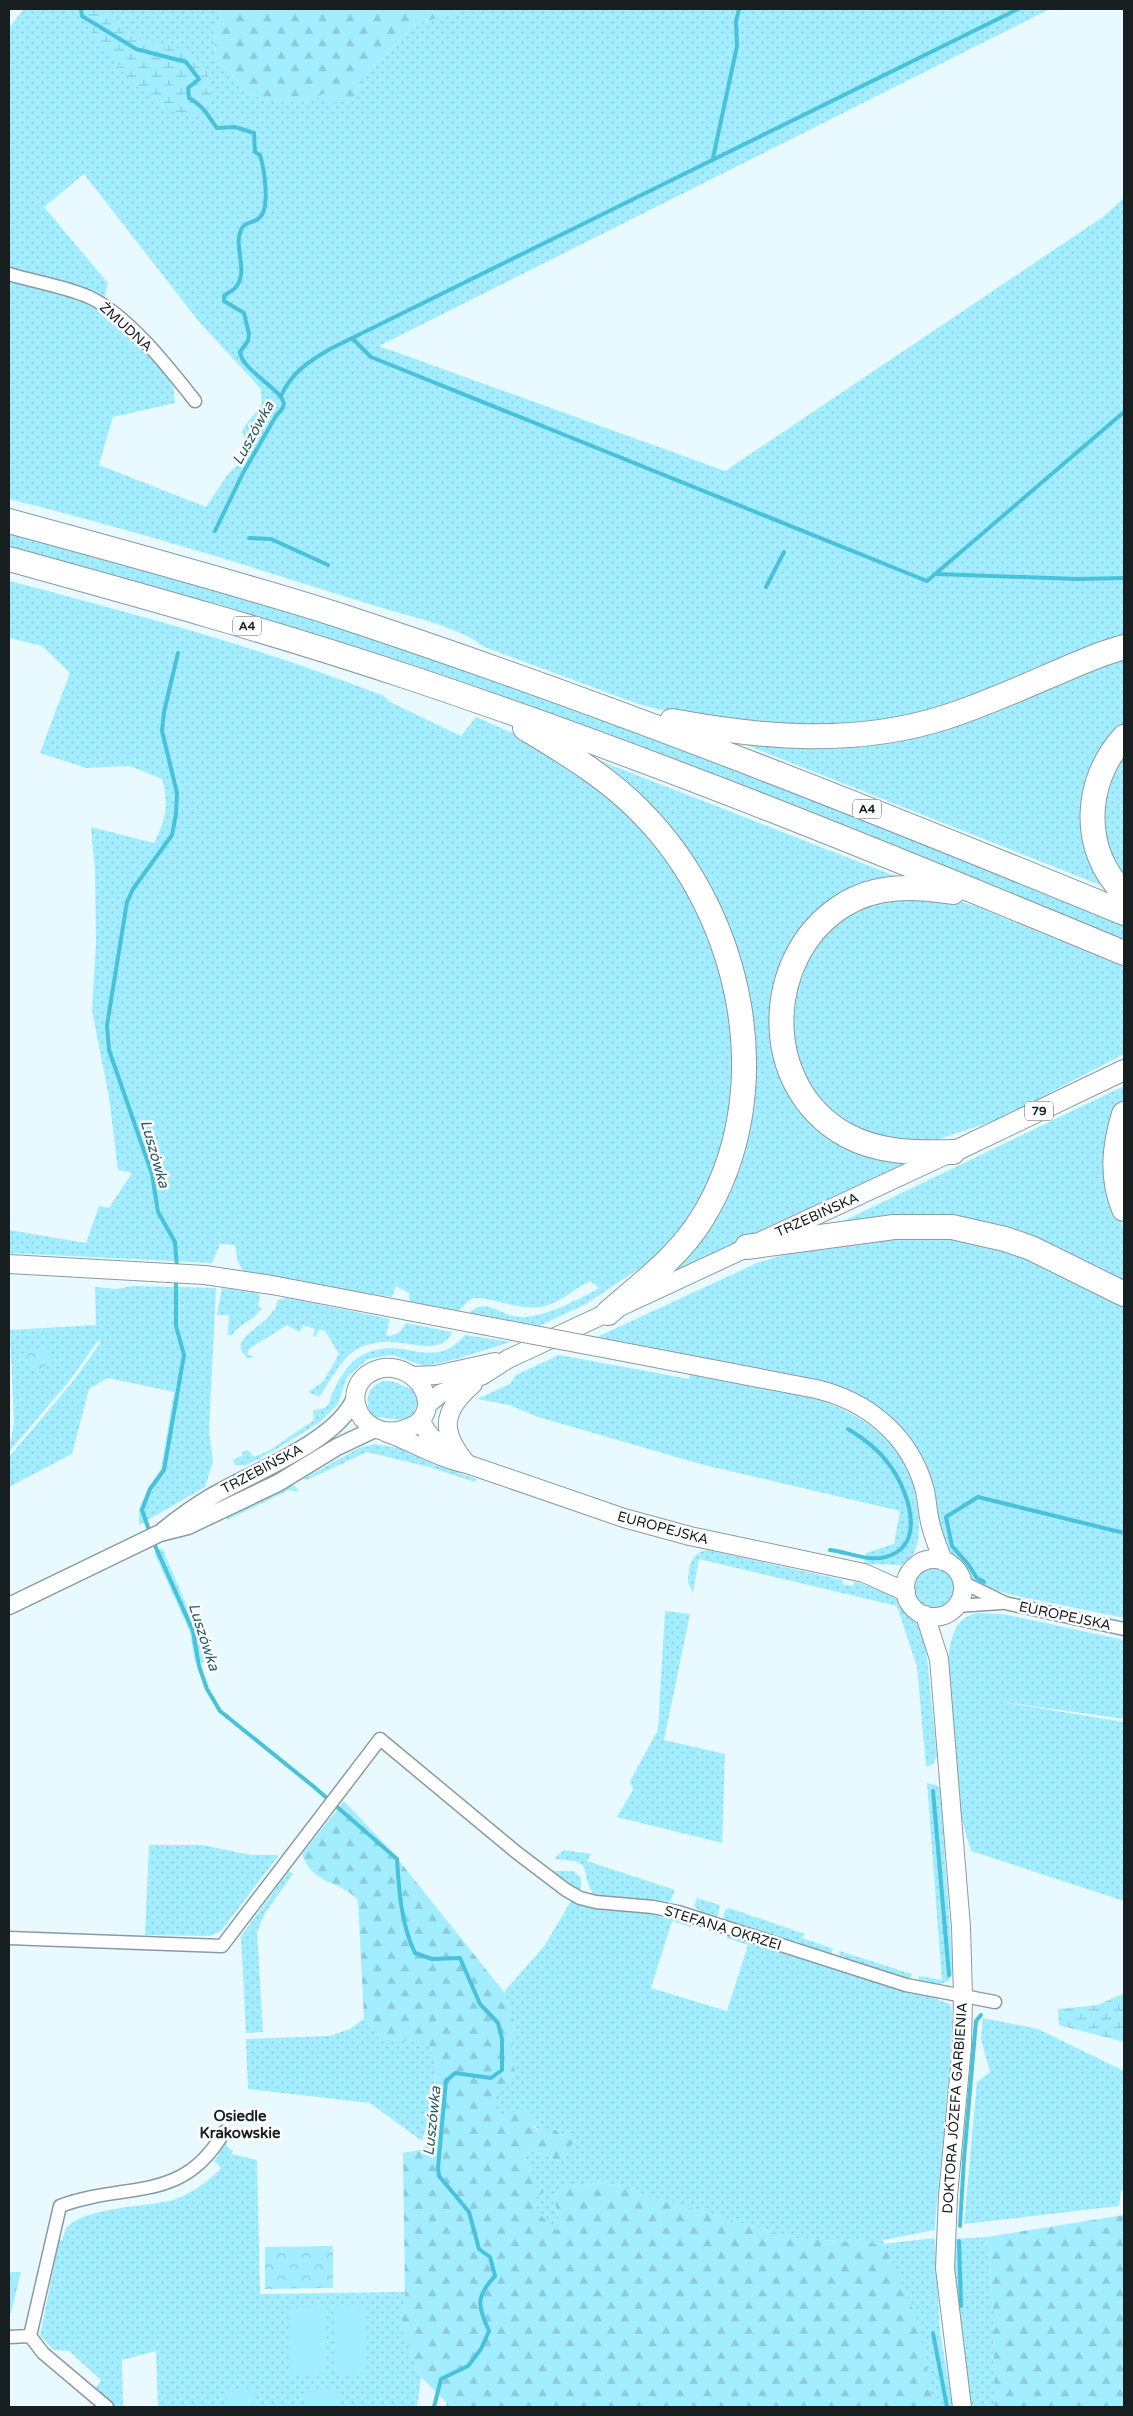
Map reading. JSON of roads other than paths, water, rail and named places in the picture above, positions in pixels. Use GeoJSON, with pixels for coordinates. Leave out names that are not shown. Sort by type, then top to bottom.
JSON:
{"type":"FeatureCollection","features":[{"type":"Feature","properties":{"kind":"highway","name":"A4"},"geometry":{"type":"LineString","coordinates":[[9,522],[165,563],[314,608],[609,709],[792,779],[1124,913]]}},
{"type":"Feature","properties":{"kind":"highway","name":"A4"},"geometry":{"type":"LineString","coordinates":[[9,559],[283,636],[483,702],[684,775],[1124,953]]}},
{"type":"Feature","properties":{"kind":"highway"},"geometry":{"type":"LineString","coordinates":[[609,709],[757,735],[825,737],[876,732],[946,717],[1076,664],[1124,647]]}},
{"type":"Feature","properties":{"kind":"highway"},"geometry":{"type":"LineString","coordinates":[[483,702],[598,774],[649,820],[683,864],[705,902],[724,948],[735,988],[742,1031],[744,1076],[739,1123],[727,1168],[712,1201],[687,1239],[608,1313]]}},
{"type":"Feature","properties":{"kind":"highway"},"geometry":{"type":"LineString","coordinates":[[1124,737],[1108,757],[1098,776],[1092,812],[1095,839],[1102,862],[1124,893]]}},
{"type":"Feature","properties":{"kind":"highway"},"geometry":{"type":"LineString","coordinates":[[953,1152],[900,1152],[874,1146],[846,1135],[818,1113],[801,1092],[785,1056],[781,1027],[783,992],[792,963],[808,937],[830,915],[856,899],[885,890],[914,886],[994,899]]}},
{"type":"Feature","properties":{"kind":"highway"},"geometry":{"type":"LineString","coordinates":[[1124,1114],[1118,1133],[1115,1170],[1124,1209]]}},
{"type":"Feature","properties":{"kind":"highway"},"geometry":{"type":"LineString","coordinates":[[747,1247],[894,1227],[952,1227],[998,1237],[1031,1248],[1124,1294]]}},
{"type":"Feature","properties":{"kind":"main road","name":"TRZEBIŃSKA"},"geometry":{"type":"LineString","coordinates":[[423,1413],[440,1394],[483,1375],[508,1359],[747,1247],[819,1216],[1124,1070]]}},
{"type":"Feature","properties":{"kind":"main road"},"geometry":{"type":"LineString","coordinates":[[9,1264],[189,1274],[263,1283],[816,1389],[860,1405],[886,1425],[906,1448],[923,1485],[929,1520],[943,1561]]}},
{"type":"Feature","properties":{"kind":"main road","name":"TRZEBIŃSKA"},"geometry":{"type":"LineString","coordinates":[[412,1376],[436,1375],[508,1359]]}},
{"type":"Feature","properties":{"kind":"main road","name":"79"},"geometry":{"type":"LineString","coordinates":[[355,1398],[359,1383],[374,1371],[394,1368],[412,1376]]}},
{"type":"Feature","properties":{"kind":"main road"},"geometry":{"type":"LineString","coordinates":[[467,1464],[451,1441],[449,1416],[456,1400],[483,1375]]}},
{"type":"Feature","properties":{"kind":"main road"},"geometry":{"type":"LineString","coordinates":[[412,1376],[424,1387],[423,1413]]}},
{"type":"Feature","properties":{"kind":"main road"},"geometry":{"type":"LineString","coordinates":[[355,1398],[362,1419],[380,1431]]}},
{"type":"Feature","properties":{"kind":"main road","name":"79"},"geometry":{"type":"LineString","coordinates":[[380,1431],[407,1429],[423,1413]]}},
{"type":"Feature","properties":{"kind":"main road","name":"EUROPEJSKA"},"geometry":{"type":"LineString","coordinates":[[423,1413],[438,1444],[467,1464]]}},
{"type":"Feature","properties":{"kind":"main road","name":"EUROPEJSKA"},"geometry":{"type":"LineString","coordinates":[[380,1431],[408,1440],[434,1454],[637,1522],[706,1540],[864,1573],[906,1592]]}},
{"type":"Feature","properties":{"kind":"main road"},"geometry":{"type":"LineString","coordinates":[[916,1568],[930,1560],[943,1561],[956,1569],[962,1582],[962,1595],[952,1610],[934,1617],[925,1616],[913,1608],[906,1592],[906,1582],[916,1568],[929,1520]]}},
{"type":"Feature","properties":{"kind":"main road","name":"EUROPEJSKA"},"geometry":{"type":"LineString","coordinates":[[864,1573],[916,1568]]}},
{"type":"Feature","properties":{"kind":"main road","name":"DOKTORA JÓZEFA GARBIENIA"},"geometry":{"type":"LineString","coordinates":[[939,1659],[952,1610]]}},
{"type":"Feature","properties":{"kind":"main road","name":"DOKTORA JÓZEFA GARBIENIA"},"geometry":{"type":"LineString","coordinates":[[925,1616],[939,1659],[961,1927],[962,2046],[948,2196],[945,2268],[962,2407]]}},
{"type":"Feature","properties":{"kind":"street","name":"ŻMUDNA"},"geometry":{"type":"LineString","coordinates":[[9,274],[75,292],[102,304],[146,344],[195,401]]}},
{"type":"Feature","properties":{"kind":"street","name":"TRZEBIŃSKA"},"geometry":{"type":"LineString","coordinates":[[160,1533],[182,1515],[211,1497],[291,1455],[319,1437],[348,1413],[355,1398]]}},
{"type":"Feature","properties":{"kind":"street","name":"TRZEBIŃSKA"},"geometry":{"type":"LineString","coordinates":[[9,1606],[160,1533],[188,1526],[278,1483],[337,1447],[380,1431]]}},
{"type":"Feature","properties":{"kind":"street","name":"EUROPEJSKA"},"geometry":{"type":"LineString","coordinates":[[962,1582],[1005,1603],[1124,1629]]}},
{"type":"Feature","properties":{"kind":"street","name":"EUROPEJSKA"},"geometry":{"type":"LineString","coordinates":[[952,1610],[1005,1603]]}},
{"type":"Feature","properties":{"kind":"street","name":"STEFANA OKRZEI"},"geometry":{"type":"LineString","coordinates":[[9,1938],[222,1946],[380,1739],[516,1852],[566,1890],[580,1898],[596,1902],[653,1907],[678,1912],[906,1985],[995,2002]]}},
{"type":"Feature","properties":{"kind":"street"},"geometry":{"type":"LineString","coordinates":[[30,2336],[60,2206],[82,2199],[153,2187],[180,2178],[199,2165],[224,2132]]}},
{"type":"Feature","properties":{"kind":"street"},"geometry":{"type":"LineString","coordinates":[[9,2337],[30,2336]]}},
{"type":"Feature","properties":{"kind":"street"},"geometry":{"type":"LineString","coordinates":[[30,2336],[43,2353],[107,2407]]}},
{"type":"Feature","properties":{"kind":"waterway","name":"Luszówka"},"geometry":{"type":"LineString","coordinates":[[81,9],[82,16],[136,49],[186,62],[199,79],[188,88],[189,98],[202,108],[217,128],[235,127],[254,133],[255,152],[260,155],[262,161],[266,188],[265,206],[259,218],[245,225],[241,230],[239,236],[240,281],[235,288],[224,296],[224,301],[244,313],[249,334],[248,341],[240,352],[243,360],[280,395],[283,407],[243,473],[215,531]]}},
{"type":"Feature","properties":{"kind":"waterway"},"geometry":{"type":"LineString","coordinates":[[713,158],[737,46],[736,21],[739,9]]}},
{"type":"Feature","properties":{"kind":"waterway"},"geometry":{"type":"LineString","coordinates":[[281,396],[290,380],[301,368],[330,349],[1018,9]]}},
{"type":"Feature","properties":{"kind":"waterway"},"geometry":{"type":"LineString","coordinates":[[352,338],[371,357],[927,581],[1124,412]]}},
{"type":"Feature","properties":{"kind":"waterway"},"geometry":{"type":"LineString","coordinates":[[249,538],[271,539],[328,565]]}},
{"type":"Feature","properties":{"kind":"waterway"},"geometry":{"type":"LineString","coordinates":[[766,587],[784,552]]}},
{"type":"Feature","properties":{"kind":"waterway"},"geometry":{"type":"LineString","coordinates":[[936,574],[1078,579],[1124,578]]}},
{"type":"Feature","properties":{"kind":"waterway","name":"Luszówka"},"geometry":{"type":"LineString","coordinates":[[177,1268],[175,1242],[158,1212],[152,1174],[109,1050],[107,1025],[127,902],[133,889],[172,835],[177,793],[162,731],[164,712],[178,653]]}},
{"type":"Feature","properties":{"kind":"waterway","name":"Luszówka"},"geometry":{"type":"LineString","coordinates":[[150,1533],[142,1510],[150,1489],[164,1470],[184,1355],[176,1326],[176,1278]]}},
{"type":"Feature","properties":{"kind":"waterway"},"geometry":{"type":"LineString","coordinates":[[830,1550],[865,1558],[886,1557],[899,1550],[907,1541],[911,1528],[907,1500],[895,1473],[874,1448],[848,1429]]}},
{"type":"Feature","properties":{"kind":"waterway"},"geometry":{"type":"LineString","coordinates":[[984,1582],[977,1578],[968,1564],[952,1546],[946,1517],[978,1497],[1124,1533]]}},
{"type":"Feature","properties":{"kind":"waterway","name":"Luszówka"},"geometry":{"type":"LineString","coordinates":[[153,1541],[193,1631],[199,1666],[207,1689],[220,1711],[313,1786],[397,1859],[404,1919],[415,1953],[432,1959],[460,1958],[480,2004],[498,2023],[502,2039],[502,2070],[491,2078],[455,2073],[446,2081],[438,2168],[439,2176],[469,2212],[479,2249],[490,2257],[495,2276],[481,2296],[482,2315],[489,2331],[481,2349],[468,2366],[441,2379],[434,2407]]}},
{"type":"Feature","properties":{"kind":"waterway"},"geometry":{"type":"LineString","coordinates":[[933,1791],[949,1975]]}},
{"type":"Feature","properties":{"kind":"waterway"},"geometry":{"type":"LineString","coordinates":[[960,2226],[976,2021],[981,2015]]}},
{"type":"Feature","properties":{"kind":"waterway"},"geometry":{"type":"LineString","coordinates":[[959,2241],[961,2306]]}},
{"type":"Feature","properties":{"kind":"waterway"},"geometry":{"type":"LineString","coordinates":[[933,2333],[947,2407]]}},
{"type":"Feature","properties":{"kind":"district","name":"Osiedle Krakowskie"},"geometry":{"type":"Point","coordinates":[240,2124]}}]}
